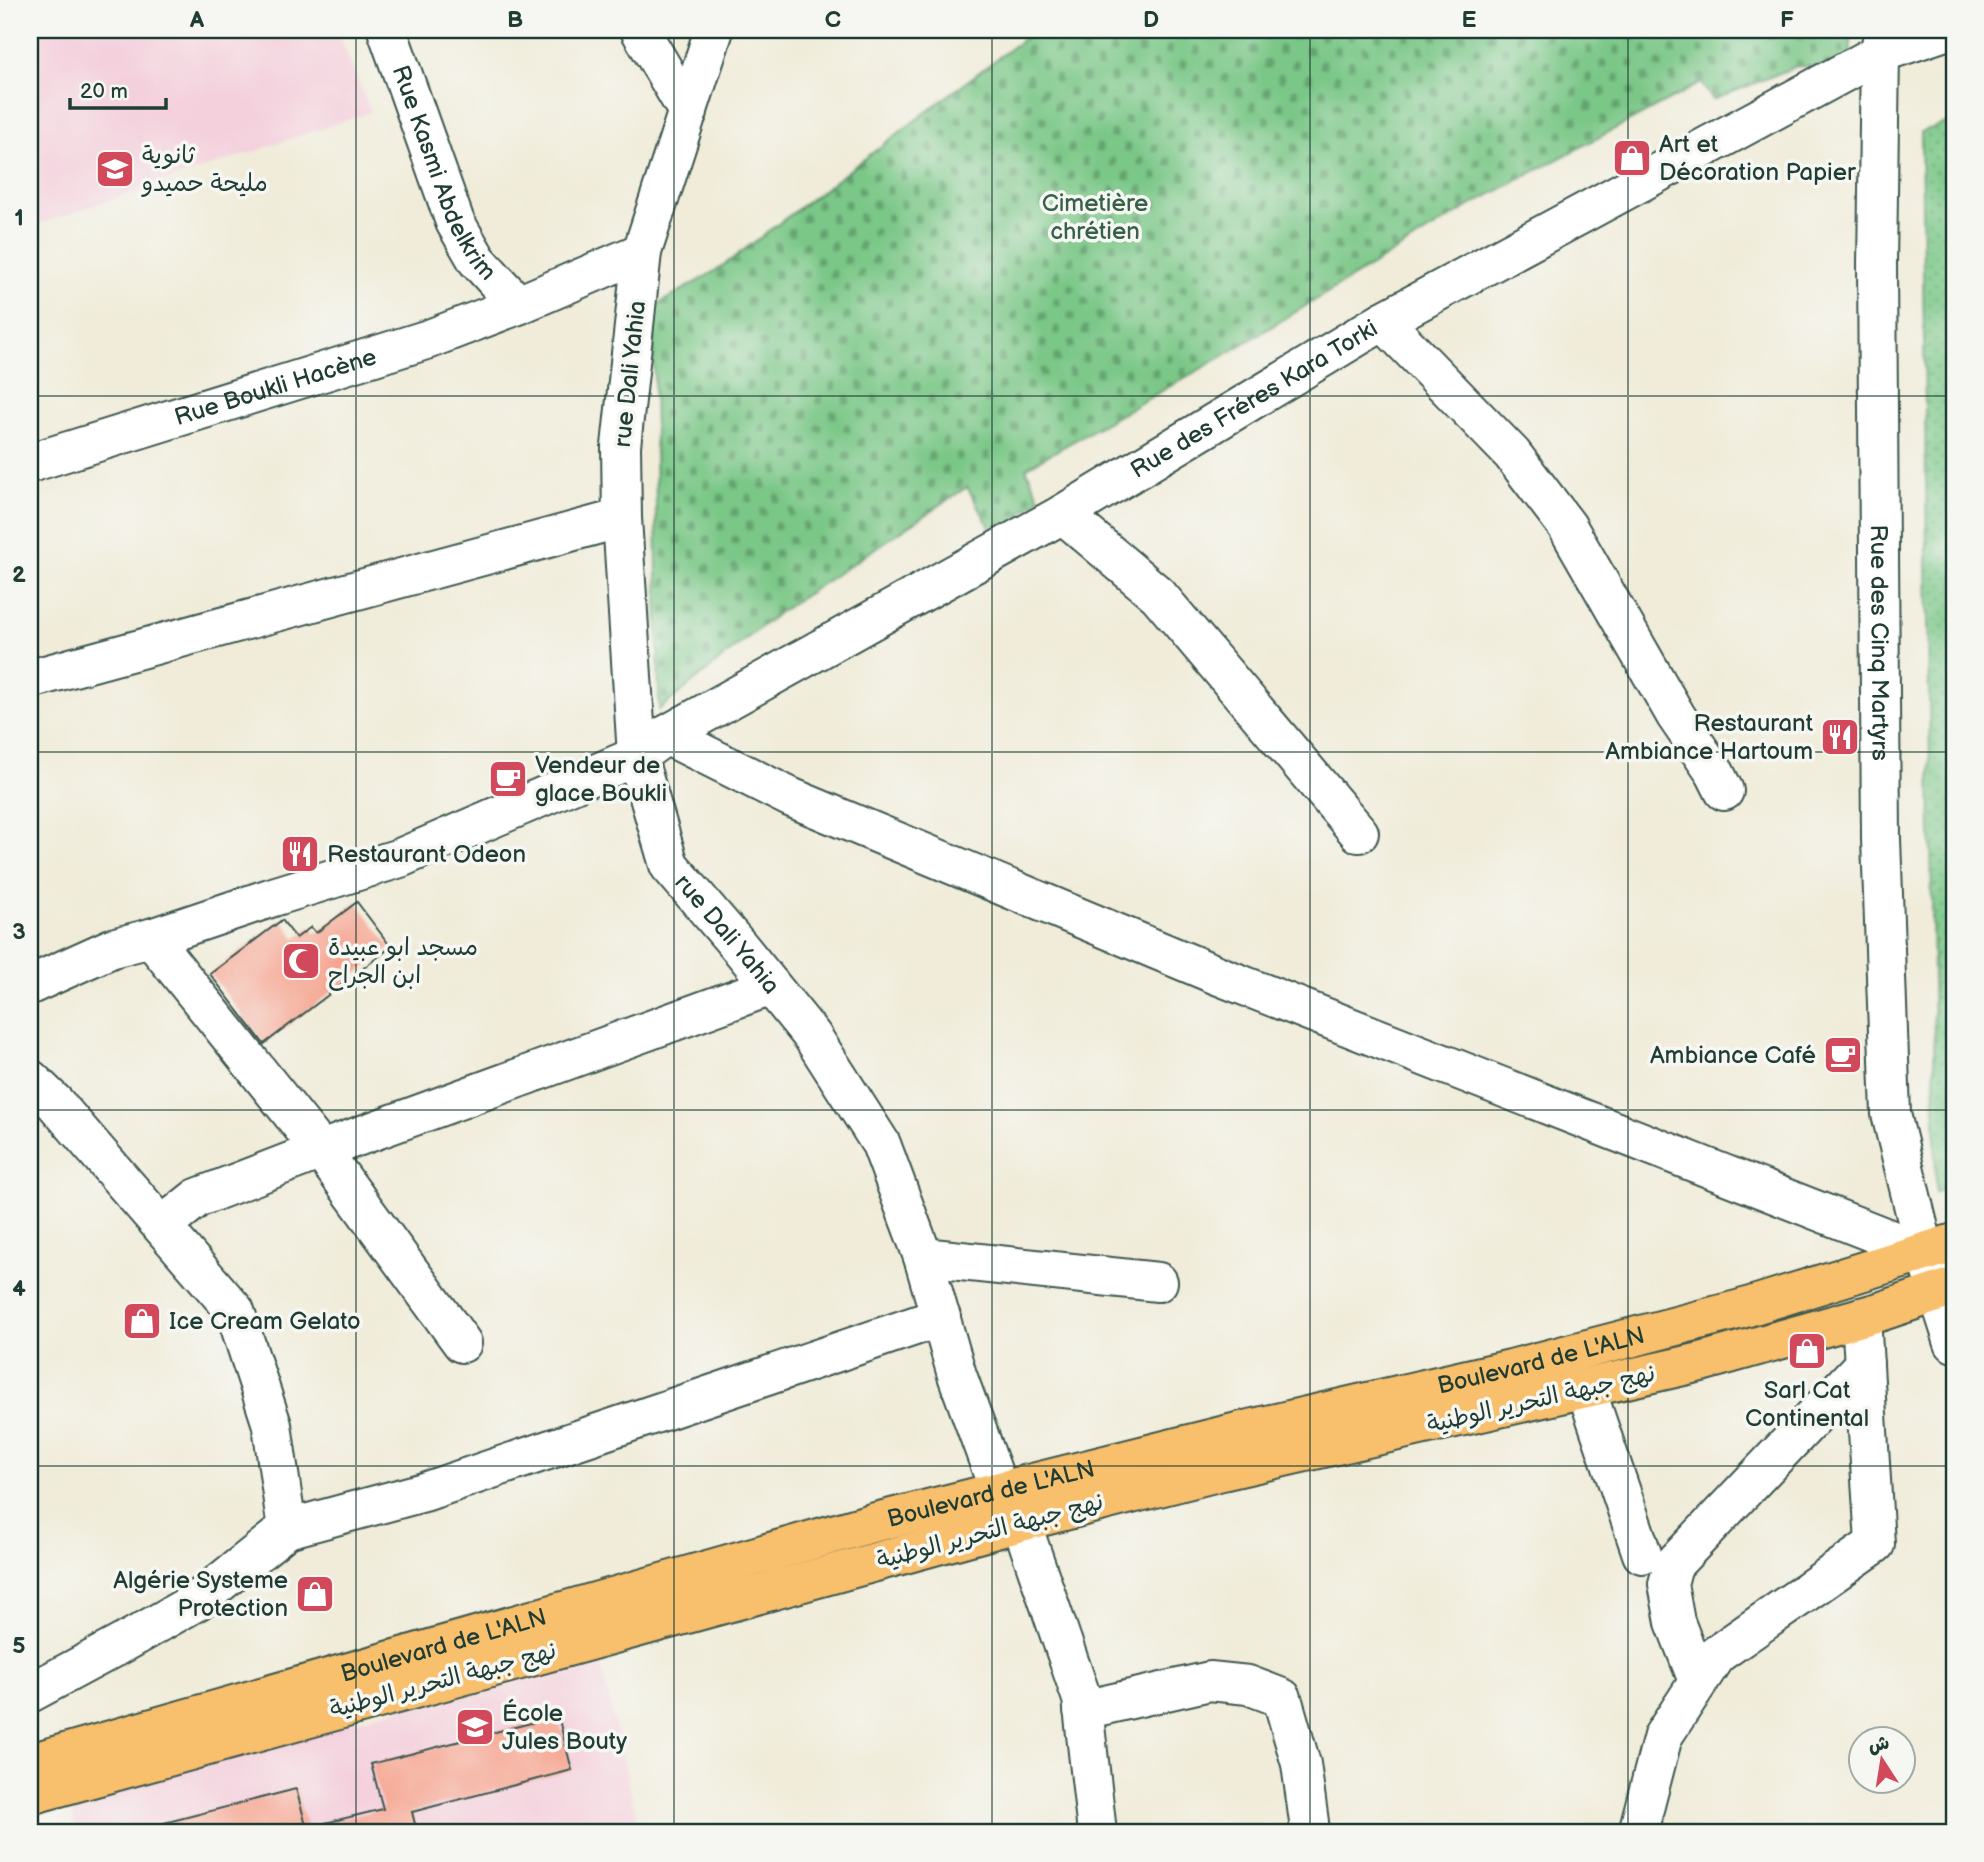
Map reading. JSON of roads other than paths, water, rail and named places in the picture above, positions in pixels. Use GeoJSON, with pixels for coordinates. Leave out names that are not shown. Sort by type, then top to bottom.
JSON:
{"type":"FeatureCollection","features":[{"type":"Feature","properties":{"kind":"main road","name":"Boulevard de L'ALN"},"geometry":{"type":"LineString","coordinates":[[30,1763],[872,1522],[1250,1429],[1511,1369],[1741,1309],[1940,1248]]}},
{"type":"Feature","properties":{"kind":"main road","name":"نهج جبهة التحرير الوطنية"},"geometry":{"type":"LineString","coordinates":[[30,1795],[1021,1522],[1222,1471],[1701,1362],[1946,1290]]}},
{"type":"Feature","properties":{"kind":"street","name":"Rue Kasmi Abdelkrim"},"geometry":{"type":"LineString","coordinates":[[387,30],[455,222],[477,260],[518,305]]}},
{"type":"Feature","properties":{"kind":"street"},"geometry":{"type":"LineString","coordinates":[[640,30],[688,112]]}},
{"type":"Feature","properties":{"kind":"street","name":"rue Dali Yahia"},"geometry":{"type":"LineString","coordinates":[[714,30],[642,252],[621,446],[622,518],[669,865],[812,1036],[881,1144],[923,1257],[957,1375],[999,1490],[1021,1522],[1082,1699],[1097,1832]]}},
{"type":"Feature","properties":{"kind":"street","name":"Rue des Fréres Kara Torki"},"geometry":{"type":"LineString","coordinates":[[30,985],[112,948],[151,939],[273,897],[400,858],[651,746],[1063,514],[1383,321],[1882,41],[1948,30]]}},
{"type":"Feature","properties":{"kind":"street","name":"Rue des Cinq Martyrs"},"geometry":{"type":"LineString","coordinates":[[1882,41],[1877,264],[1881,839],[1891,1114],[1940,1248],[1954,1343]]}},
{"type":"Feature","properties":{"kind":"street","name":"Rue Boukli Hacène"},"geometry":{"type":"LineString","coordinates":[[30,463],[429,339],[518,305],[642,252]]}},
{"type":"Feature","properties":{"kind":"street"},"geometry":{"type":"LineString","coordinates":[[1383,321],[1512,454],[1567,526],[1675,716],[1716,773],[1724,791]]}},
{"type":"Feature","properties":{"kind":"street"},"geometry":{"type":"LineString","coordinates":[[1063,514],[1158,595],[1359,833]]}},
{"type":"Feature","properties":{"kind":"street"},"geometry":{"type":"LineString","coordinates":[[30,679],[622,518]]}},
{"type":"Feature","properties":{"kind":"street"},"geometry":{"type":"LineString","coordinates":[[651,746],[790,797],[1217,975],[1940,1248]]}},
{"type":"Feature","properties":{"kind":"street"},"geometry":{"type":"LineString","coordinates":[[151,939],[321,1150],[461,1343]]}},
{"type":"Feature","properties":{"kind":"street"},"geometry":{"type":"LineString","coordinates":[[162,1226],[197,1198],[771,986]]}},
{"type":"Feature","properties":{"kind":"street"},"geometry":{"type":"LineString","coordinates":[[30,1079],[55,1103],[235,1311],[272,1425],[287,1529]]}},
{"type":"Feature","properties":{"kind":"street"},"geometry":{"type":"LineString","coordinates":[[923,1257],[1158,1282]]}},
{"type":"Feature","properties":{"kind":"street"},"geometry":{"type":"LineString","coordinates":[[30,1693],[197,1601],[287,1529],[424,1492],[941,1317]]}},
{"type":"Feature","properties":{"kind":"street"},"geometry":{"type":"LineString","coordinates":[[1638,1832],[1663,1736],[1716,1655],[1875,1544],[1861,1317]]}},
{"type":"Feature","properties":{"kind":"street"},"geometry":{"type":"LineString","coordinates":[[1698,1681],[1675,1622],[1668,1584],[1673,1565],[1864,1364]]}},
{"type":"Feature","properties":{"kind":"street"},"geometry":{"type":"LineString","coordinates":[[1586,1389],[1642,1554]]}},
{"type":"Feature","properties":{"kind":"street"},"geometry":{"type":"LineString","coordinates":[[1083,1710],[1210,1681],[1248,1685],[1282,1698],[1301,1764],[1309,1822]]}},
{"type":"Feature","properties":{"kind":"place","name":"Art et Décoration Papier"},"geometry":{"type":"Point","coordinates":[1632,158]}},
{"type":"Feature","properties":{"kind":"place","name":"ثانوية مليحة حميدو"},"geometry":{"type":"Point","coordinates":[115,169]}},
{"type":"Feature","properties":{"kind":"place","name":"Restaurant Ambiance Hartoum"},"geometry":{"type":"Point","coordinates":[1840,737]}},
{"type":"Feature","properties":{"kind":"place","name":"Vendeur de glace Boukli"},"geometry":{"type":"Point","coordinates":[508,779]}},
{"type":"Feature","properties":{"kind":"place","name":"Restaurant Odeon"},"geometry":{"type":"Point","coordinates":[300,854]}},
{"type":"Feature","properties":{"kind":"place","name":"مسجد ابو عبيدة ابن الجراح"},"geometry":{"type":"Point","coordinates":[301,961]}},
{"type":"Feature","properties":{"kind":"place","name":"Ambiance Café"},"geometry":{"type":"Point","coordinates":[1843,1055]}},
{"type":"Feature","properties":{"kind":"place","name":"Ice Cream Gelato"},"geometry":{"type":"Point","coordinates":[142,1321]}},
{"type":"Feature","properties":{"kind":"place","name":"Sarl Cat Continental"},"geometry":{"type":"Point","coordinates":[1807,1351]}},
{"type":"Feature","properties":{"kind":"place","name":"Algérie Systeme Protection"},"geometry":{"type":"Point","coordinates":[315,1594]}},
{"type":"Feature","properties":{"kind":"place","name":"École Jules Bouty"},"geometry":{"type":"Point","coordinates":[475,1727]}},
{"type":"Feature","properties":{"kind":"park label","name":"Cimetière chrétien"},"geometry":{"type":"Point","coordinates":[1095,217]}}]}
